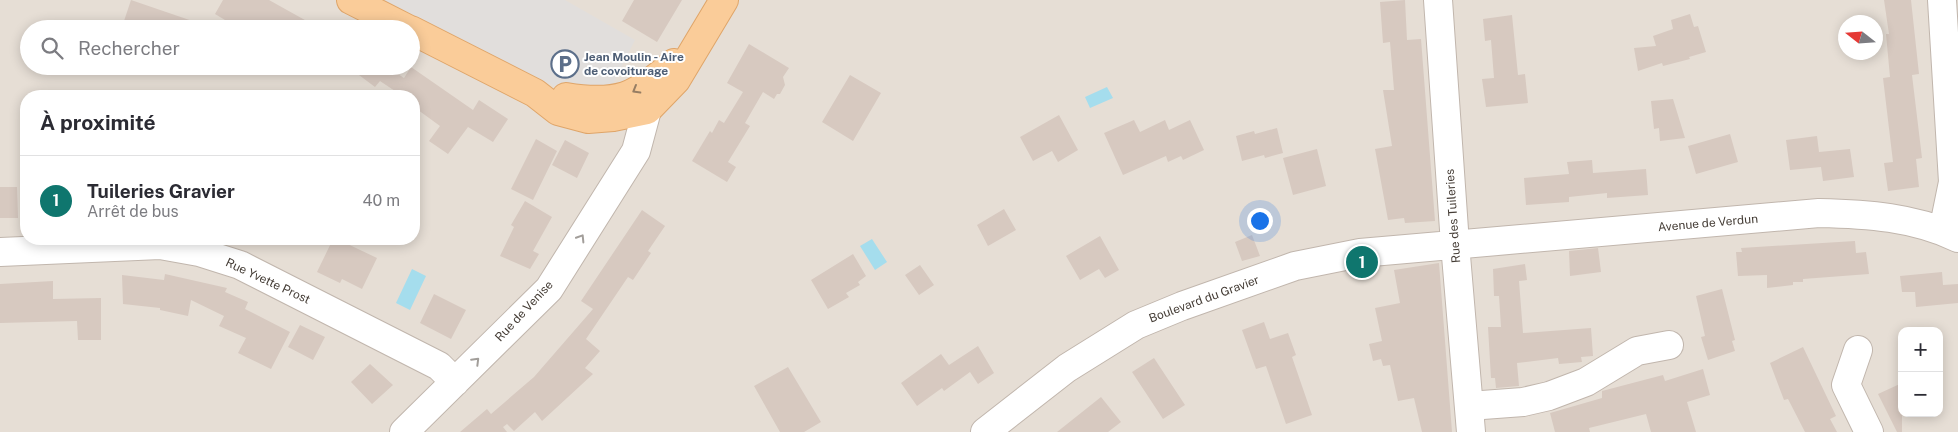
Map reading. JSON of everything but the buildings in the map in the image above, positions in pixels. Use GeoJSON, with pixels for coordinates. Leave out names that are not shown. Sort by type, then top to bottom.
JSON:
{"type":"FeatureCollection","features":[{"type":"Feature","properties":{"kind":"main road"},"geometry":{"type":"LineString","coordinates":[[351,0],[390,20]]}},
{"type":"Feature","properties":{"kind":"main road"},"geometry":{"type":"LineString","coordinates":[[420,35],[535,94],[558,111],[588,118],[613,117],[646,110],[676,80],[724,0]]}},
{"type":"Feature","properties":{"kind":"main road"},"geometry":{"type":"LineString","coordinates":[[535,94],[588,100],[625,96],[661,75],[701,38]]}},
{"type":"Feature","properties":{"kind":"street","name":"Rue des Tuileries"},"geometry":{"type":"LineString","coordinates":[[1438,0],[1455,244],[1470,419]]}},
{"type":"Feature","properties":{"kind":"street"},"geometry":{"type":"LineString","coordinates":[[1942,0],[1953,182],[1951,235]]}},
{"type":"Feature","properties":{"kind":"street"},"geometry":{"type":"LineString","coordinates":[[588,100],[613,117],[623,145],[622,173]]}},
{"type":"Feature","properties":{"kind":"street","name":"Rue de Venise"},"geometry":{"type":"LineString","coordinates":[[404,432],[548,288],[636,151],[646,110]]}},
{"type":"Feature","properties":{"kind":"street","name":"Avenue de Verdun"},"geometry":{"type":"LineString","coordinates":[[1455,244],[1819,213],[1863,214],[1905,220],[1951,235]]}},
{"type":"Feature","properties":{"kind":"street","name":"Boulevard du Gravier"},"geometry":{"type":"LineString","coordinates":[[985,432],[1067,368],[1136,325],[1174,309],[1295,266],[1360,253],[1455,244]]}},
{"type":"Feature","properties":{"kind":"street","name":"Rue Yvette Prost"},"geometry":{"type":"LineString","coordinates":[[0,252],[160,245],[199,252],[240,264],[439,366],[455,382]]}},
{"type":"Feature","properties":{"kind":"street"},"geometry":{"type":"LineString","coordinates":[[1470,419],[1523,402],[1550,396],[1586,382],[1637,351],[1669,344]]}},
{"type":"Feature","properties":{"kind":"street"},"geometry":{"type":"LineString","coordinates":[[1858,350],[1846,385],[1869,432]]}},
{"type":"Feature","properties":{"kind":"shaded area"},"geometry":{"type":"Polygon","coordinates":[[[0,0],[1958,0],[1958,432],[0,432],[0,0]]]}},
{"type":"Feature","properties":{"kind":"shaded area","name":"Jean Moulin - Aire de covoiturage"},"geometry":{"type":"Polygon","coordinates":[[[375,0],[565,0],[635,40],[610,90],[559,88],[438,32],[420,23],[420,20],[414,20],[375,0]]]}},
{"type":"Feature","properties":{"kind":"water"},"geometry":{"type":"Polygon","coordinates":[[[1107,87],[1113,98],[1090,108],[1085,97],[1107,87]]]}},
{"type":"Feature","properties":{"kind":"water"},"geometry":{"type":"Polygon","coordinates":[[[872,239],[887,262],[875,270],[860,246],[872,239]]]}},
{"type":"Feature","properties":{"kind":"water"},"geometry":{"type":"Polygon","coordinates":[[[412,269],[426,276],[410,310],[396,303],[412,269]]]}},
{"type":"Feature","properties":{"kind":"place","name":"Jean Moulin - Aire de covoiturage"},"geometry":{"type":"Point","coordinates":[565,64]}},
{"type":"Feature","properties":{"kind":"place","name":"Tuileries Gravier"},"geometry":{"type":"Point","coordinates":[1362,262]}}]}
